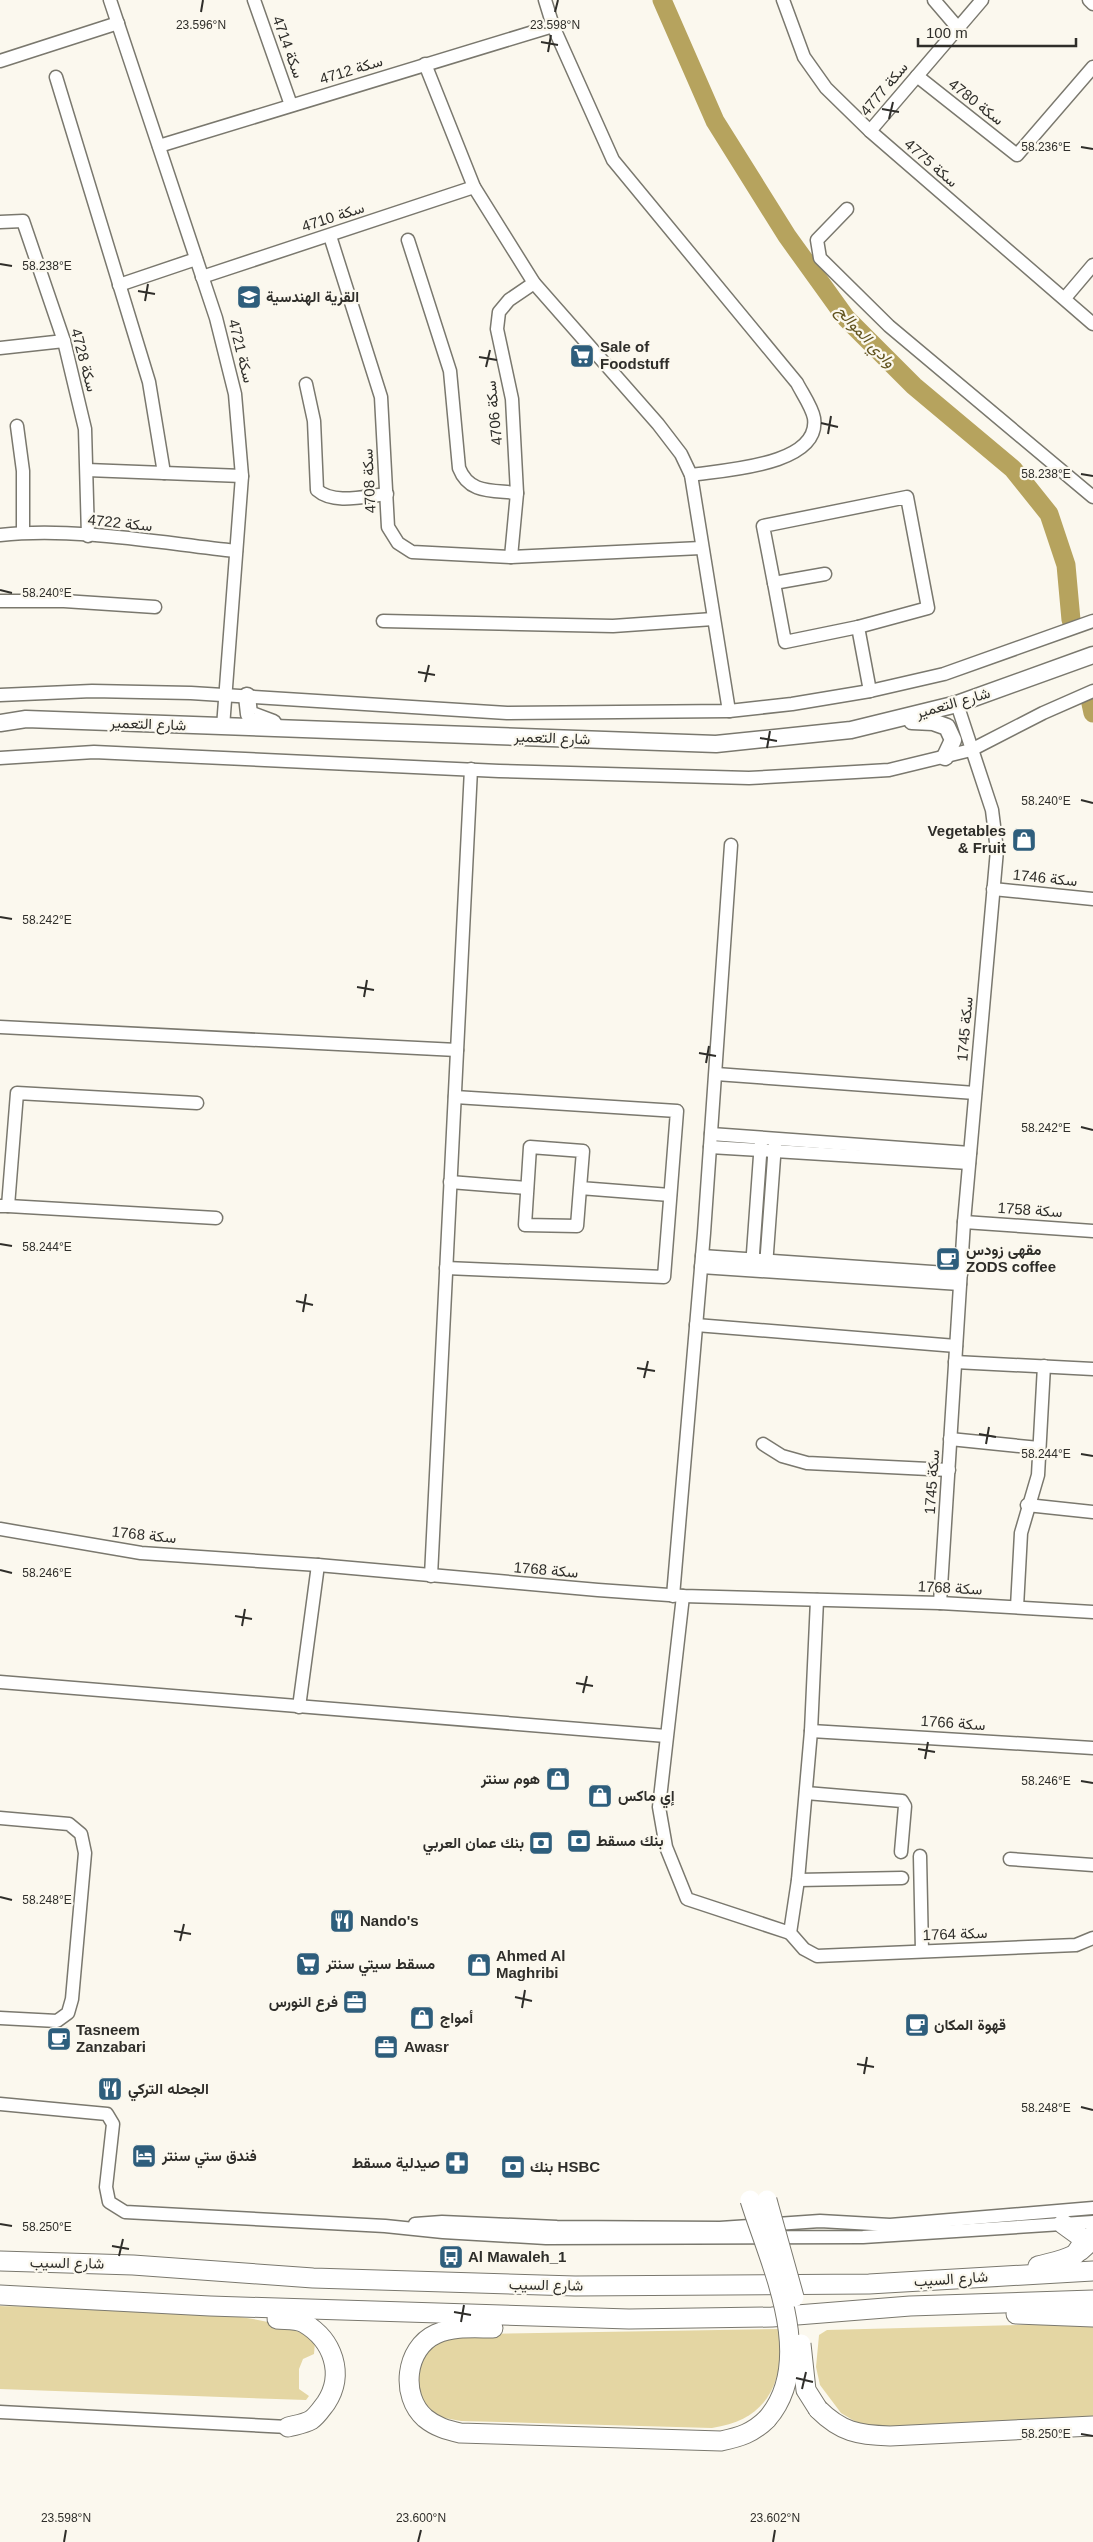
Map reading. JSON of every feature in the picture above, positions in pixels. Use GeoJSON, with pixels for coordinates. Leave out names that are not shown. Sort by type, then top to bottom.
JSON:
{"type":"FeatureCollection","features":[{"type":"Feature","properties":{"kind":"highway"},"geometry":{"type":"LineString","coordinates":[[628,2319],[564,2327],[468,2328],[443,2332],[426,2340],[415,2353],[409,2372],[410,2390],[415,2406],[425,2418],[441,2429],[460,2433],[721,2441],[744,2436],[756,2429],[776,2408],[788,2380],[788,2337],[780,2287],[759,2200],[792,2286],[806,2390],[818,2409],[832,2423],[848,2431],[866,2435],[890,2436],[1093,2426]]}},
{"type":"Feature","properties":{"kind":"highway"},"geometry":{"type":"LineString","coordinates":[[1063,2224],[1081,2237],[1082,2244],[1074,2256]]}},
{"type":"Feature","properties":{"kind":"highway"},"geometry":{"type":"LineString","coordinates":[[1000,2275],[1074,2256],[1087,2247],[1093,2235]]}},
{"type":"Feature","properties":{"kind":"highway"},"geometry":{"type":"LineString","coordinates":[[0,2251],[98,2263]]}},
{"type":"Feature","properties":{"kind":"highway","name":"شارع السيب"},"geometry":{"type":"LineString","coordinates":[[0,2261],[98,2263],[313,2278],[575,2286],[868,2284],[1093,2271]]}},
{"type":"Feature","properties":{"kind":"highway","name":"شارع السيب"},"geometry":{"type":"LineString","coordinates":[[0,2295],[210,2306],[628,2319],[772,2317],[910,2306],[1093,2300]]}},
{"type":"Feature","properties":{"kind":"highway"},"geometry":{"type":"LineString","coordinates":[[210,2306],[225,2312],[302,2322],[318,2333],[330,2347],[336,2378],[332,2394],[322,2409],[311,2420],[288,2427]]}},
{"type":"Feature","properties":{"kind":"highway"},"geometry":{"type":"LineString","coordinates":[[910,2306],[927,2312],[1093,2316]]}},
{"type":"Feature","properties":{"kind":"main road","name":"شارع التعمير"},"geometry":{"type":"LineString","coordinates":[[0,722],[26,719],[716,744],[851,730],[957,704],[1093,656]]}},
{"type":"Feature","properties":{"kind":"main road"},"geometry":{"type":"LineString","coordinates":[[247,696],[246,706],[249,714],[284,729]]}},
{"type":"Feature","properties":{"kind":"main road"},"geometry":{"type":"LineString","coordinates":[[892,720],[933,722],[947,727],[953,740],[945,757]]}},
{"type":"Feature","properties":{"kind":"street","name":"سكة 4721"},"geometry":{"type":"LineString","coordinates":[[110,0],[216,318],[235,394],[242,476],[222,727]]}},
{"type":"Feature","properties":{"kind":"street","name":"سكة 4714"},"geometry":{"type":"LineString","coordinates":[[254,0],[291,105]]}},
{"type":"Feature","properties":{"kind":"street"},"geometry":{"type":"LineString","coordinates":[[545,0],[553,26],[613,160],[797,383],[814,418],[811,436],[798,452],[775,461],[691,475]]}},
{"type":"Feature","properties":{"kind":"street","name":"سكة 4775"},"geometry":{"type":"LineString","coordinates":[[782,0],[804,57],[826,88],[870,131],[1093,324]]}},
{"type":"Feature","properties":{"kind":"street"},"geometry":{"type":"LineString","coordinates":[[934,0],[958,28]]}},
{"type":"Feature","properties":{"kind":"street","name":"سكة 4777"},"geometry":{"type":"LineString","coordinates":[[870,131],[982,0]]}},
{"type":"Feature","properties":{"kind":"street"},"geometry":{"type":"LineString","coordinates":[[1089,0],[1093,4]]}},
{"type":"Feature","properties":{"kind":"street"},"geometry":{"type":"LineString","coordinates":[[0,61],[118,23]]}},
{"type":"Feature","properties":{"kind":"street","name":"سكة 4712"},"geometry":{"type":"LineString","coordinates":[[159,146],[553,26]]}},
{"type":"Feature","properties":{"kind":"street"},"geometry":{"type":"LineString","coordinates":[[425,64],[474,187],[534,283],[658,424],[681,454],[691,475],[701,548],[729,711]]}},
{"type":"Feature","properties":{"kind":"street","name":"سكة 4780"},"geometry":{"type":"LineString","coordinates":[[917,76],[1017,155],[1093,67]]}},
{"type":"Feature","properties":{"kind":"street"},"geometry":{"type":"LineString","coordinates":[[56,77],[149,382],[164,473]]}},
{"type":"Feature","properties":{"kind":"street","name":"سكة 4710"},"geometry":{"type":"LineString","coordinates":[[202,277],[474,187]]}},
{"type":"Feature","properties":{"kind":"street"},"geometry":{"type":"LineString","coordinates":[[847,209],[817,240],[820,258],[890,326],[1093,497]]}},
{"type":"Feature","properties":{"kind":"street","name":"سكة 4728"},"geometry":{"type":"LineString","coordinates":[[0,222],[23,221],[64,341],[85,429],[88,536]]}},
{"type":"Feature","properties":{"kind":"street","name":"سكة 4708"},"geometry":{"type":"LineString","coordinates":[[330,236],[381,397],[388,527],[398,543],[412,552],[511,557],[701,548]]}},
{"type":"Feature","properties":{"kind":"street"},"geometry":{"type":"LineString","coordinates":[[408,240],[450,371],[459,468],[463,479],[473,487],[516,493]]}},
{"type":"Feature","properties":{"kind":"street"},"geometry":{"type":"LineString","coordinates":[[119,285],[196,259]]}},
{"type":"Feature","properties":{"kind":"street"},"geometry":{"type":"LineString","coordinates":[[1064,298],[1093,265]]}},
{"type":"Feature","properties":{"kind":"street","name":"سكة 4706"},"geometry":{"type":"LineString","coordinates":[[511,557],[516,493],[512,399],[497,329],[499,312],[509,300],[534,283]]}},
{"type":"Feature","properties":{"kind":"street"},"geometry":{"type":"LineString","coordinates":[[0,348],[64,341]]}},
{"type":"Feature","properties":{"kind":"street"},"geometry":{"type":"LineString","coordinates":[[306,384],[314,421],[317,490],[324,496],[337,499],[387,494]]}},
{"type":"Feature","properties":{"kind":"street"},"geometry":{"type":"LineString","coordinates":[[17,426],[24,471],[23,532]]}},
{"type":"Feature","properties":{"kind":"street"},"geometry":{"type":"LineString","coordinates":[[86,470],[242,476]]}},
{"type":"Feature","properties":{"kind":"street"},"geometry":{"type":"LineString","coordinates":[[907,497],[928,608],[858,627],[785,642],[764,526],[907,497]]}},
{"type":"Feature","properties":{"kind":"street","name":"سكة 4722"},"geometry":{"type":"LineString","coordinates":[[0,535],[23,532],[88,536],[236,551]]}},
{"type":"Feature","properties":{"kind":"street"},"geometry":{"type":"LineString","coordinates":[[774,583],[825,574]]}},
{"type":"Feature","properties":{"kind":"street"},"geometry":{"type":"LineString","coordinates":[[0,601],[64,601],[155,607]]}},
{"type":"Feature","properties":{"kind":"street"},"geometry":{"type":"LineString","coordinates":[[383,621],[613,626],[713,619]]}},
{"type":"Feature","properties":{"kind":"street"},"geometry":{"type":"LineString","coordinates":[[0,695],[92,691],[225,695],[507,713],[729,711],[792,704],[870,691],[944,674],[1093,621]]}},
{"type":"Feature","properties":{"kind":"street"},"geometry":{"type":"LineString","coordinates":[[858,627],[870,691]]}},
{"type":"Feature","properties":{"kind":"street"},"geometry":{"type":"LineString","coordinates":[[0,758],[94,752],[471,769],[749,778],[889,770],[970,750],[1043,713],[1093,691]]}},
{"type":"Feature","properties":{"kind":"street","name":"سكة 1745"},"geometry":{"type":"LineString","coordinates":[[940,1603],[964,1222],[997,850],[988,795],[970,750],[957,704]]}},
{"type":"Feature","properties":{"kind":"street"},"geometry":{"type":"LineString","coordinates":[[430,1576],[471,769]]}},
{"type":"Feature","properties":{"kind":"street"},"geometry":{"type":"LineString","coordinates":[[731,845],[678,1596],[659,1807],[666,1847],[688,1899],[790,1932],[798,1880],[806,1793],[817,1600]]}},
{"type":"Feature","properties":{"kind":"street","name":"سكة 1746"},"geometry":{"type":"LineString","coordinates":[[993,889],[1093,899]]}},
{"type":"Feature","properties":{"kind":"street"},"geometry":{"type":"LineString","coordinates":[[0,1027],[457,1050]]}},
{"type":"Feature","properties":{"kind":"street"},"geometry":{"type":"LineString","coordinates":[[716,1074],[976,1094]]}},
{"type":"Feature","properties":{"kind":"street"},"geometry":{"type":"LineString","coordinates":[[197,1103],[17,1093],[4,1206],[216,1218]]}},
{"type":"Feature","properties":{"kind":"street"},"geometry":{"type":"LineString","coordinates":[[446,1268],[664,1277],[677,1111],[455,1097]]}},
{"type":"Feature","properties":{"kind":"street"},"geometry":{"type":"LineString","coordinates":[[711,1134],[761,1144],[970,1158]]}},
{"type":"Feature","properties":{"kind":"street"},"geometry":{"type":"LineString","coordinates":[[710,1147],[761,1144]]}},
{"type":"Feature","properties":{"kind":"street"},"geometry":{"type":"LineString","coordinates":[[753,1265],[761,1144]]}},
{"type":"Feature","properties":{"kind":"street"},"geometry":{"type":"LineString","coordinates":[[766,1266],[775,1145]]}},
{"type":"Feature","properties":{"kind":"street"},"geometry":{"type":"LineString","coordinates":[[530,1147],[583,1151],[580,1188],[577,1226],[525,1225],[530,1147]]}},
{"type":"Feature","properties":{"kind":"street"},"geometry":{"type":"LineString","coordinates":[[450,1182],[527,1188]]}},
{"type":"Feature","properties":{"kind":"street"},"geometry":{"type":"LineString","coordinates":[[580,1188],[670,1195]]}},
{"type":"Feature","properties":{"kind":"street","name":"سكة 1758"},"geometry":{"type":"LineString","coordinates":[[964,1222],[1093,1231]]}},
{"type":"Feature","properties":{"kind":"street"},"geometry":{"type":"LineString","coordinates":[[701,1261],[961,1279]]}},
{"type":"Feature","properties":{"kind":"street"},"geometry":{"type":"LineString","coordinates":[[696,1325],[956,1346]]}},
{"type":"Feature","properties":{"kind":"street"},"geometry":{"type":"LineString","coordinates":[[955,1362],[1093,1369]]}},
{"type":"Feature","properties":{"kind":"street"},"geometry":{"type":"LineString","coordinates":[[1017,1608],[1021,1533],[1027,1505],[1038,1475],[1044,1366]]}},
{"type":"Feature","properties":{"kind":"street"},"geometry":{"type":"LineString","coordinates":[[950,1440],[1039,1448]]}},
{"type":"Feature","properties":{"kind":"street"},"geometry":{"type":"LineString","coordinates":[[763,1444],[782,1456],[807,1463],[948,1470]]}},
{"type":"Feature","properties":{"kind":"street"},"geometry":{"type":"LineString","coordinates":[[1027,1505],[1093,1512]]}},
{"type":"Feature","properties":{"kind":"street","name":"سكة 1768"},"geometry":{"type":"LineString","coordinates":[[0,1529],[141,1553],[318,1565],[678,1596],[940,1603],[1093,1612]]}},
{"type":"Feature","properties":{"kind":"street"},"geometry":{"type":"LineString","coordinates":[[299,1707],[318,1565]]}},
{"type":"Feature","properties":{"kind":"street"},"geometry":{"type":"LineString","coordinates":[[0,1682],[666,1736]]}},
{"type":"Feature","properties":{"kind":"street","name":"سكة 1766"},"geometry":{"type":"LineString","coordinates":[[811,1731],[1093,1748]]}},
{"type":"Feature","properties":{"kind":"street"},"geometry":{"type":"LineString","coordinates":[[806,1793],[902,1802],[905,1806],[901,1852]]}},
{"type":"Feature","properties":{"kind":"street"},"geometry":{"type":"LineString","coordinates":[[0,1818],[69,1824],[81,1834],[85,1853],[72,1999],[68,2013],[57,2021],[0,2018]]}},
{"type":"Feature","properties":{"kind":"street"},"geometry":{"type":"LineString","coordinates":[[920,1856],[922,1952]]}},
{"type":"Feature","properties":{"kind":"street"},"geometry":{"type":"LineString","coordinates":[[1010,1859],[1093,1864]]}},
{"type":"Feature","properties":{"kind":"street"},"geometry":{"type":"LineString","coordinates":[[798,1880],[902,1878]]}},
{"type":"Feature","properties":{"kind":"street","name":"سكة 1764"},"geometry":{"type":"LineString","coordinates":[[790,1932],[804,1949],[817,1956],[1076,1945],[1093,1938]]}},
{"type":"Feature","properties":{"kind":"street"},"geometry":{"type":"LineString","coordinates":[[0,2104],[107,2114],[113,2124],[106,2187],[109,2202],[125,2212],[385,2226],[443,2232],[546,2238],[789,2239],[863,2237],[1093,2222]]}},
{"type":"Feature","properties":{"kind":"street"},"geometry":{"type":"LineString","coordinates":[[385,2226],[442,2222],[557,2227],[720,2228],[820,2221],[890,2225],[1093,2208]]}},
{"type":"Feature","properties":{"kind":"street"},"geometry":{"type":"LineString","coordinates":[[0,2412],[288,2427]]}},
{"type":"Feature","properties":{"kind":"shaded area"},"geometry":{"type":"Polygon","coordinates":[[[0,2306],[166,2310],[257,2320],[292,2329],[315,2342],[314,2354],[303,2359],[299,2369],[299,2389],[309,2396],[306,2400],[0,2389],[0,2306]]]}},
{"type":"Feature","properties":{"kind":"shaded area"},"geometry":{"type":"Polygon","coordinates":[[[1093,2323],[1093,2419],[896,2430],[861,2425],[841,2413],[820,2385],[816,2367],[819,2335],[827,2330],[1093,2323]]]}},
{"type":"Feature","properties":{"kind":"shaded area"},"geometry":{"type":"Polygon","coordinates":[[[781,2329],[780,2365],[776,2381],[769,2395],[760,2407],[747,2416],[731,2424],[712,2428],[461,2421],[439,2417],[425,2407],[415,2386],[415,2372],[434,2342],[479,2334],[781,2329]]]}},
{"type":"Feature","properties":{"kind":"waterway","name":"وادي الموالح"},"geometry":{"type":"LineString","coordinates":[[662,0],[715,121],[787,236],[846,318],[914,386],[1013,469],[1049,514],[1066,565],[1071,620]]}},
{"type":"Feature","properties":{"kind":"waterway","name":"وادي الموالح"},"geometry":{"type":"LineString","coordinates":[[1090,699],[1093,713]]}},
{"type":"Feature","properties":{"kind":"place","name":"القرية الهندسية"},"geometry":{"type":"Point","coordinates":[249,297]}},
{"type":"Feature","properties":{"kind":"place","name":"Sale of Foodstuff"},"geometry":{"type":"Point","coordinates":[582,356]}},
{"type":"Feature","properties":{"kind":"place","name":"Vegetables & Fruit"},"geometry":{"type":"Point","coordinates":[1024,840]}},
{"type":"Feature","properties":{"kind":"place","name":"مقهى زودس ZODS coffee"},"geometry":{"type":"Point","coordinates":[948,1259]}},
{"type":"Feature","properties":{"kind":"place","name":"هوم سنتر"},"geometry":{"type":"Point","coordinates":[558,1779]}},
{"type":"Feature","properties":{"kind":"place","name":"إي ماكس"},"geometry":{"type":"Point","coordinates":[600,1796]}},
{"type":"Feature","properties":{"kind":"place","name":"بنك مسقط"},"geometry":{"type":"Point","coordinates":[579,1841]}},
{"type":"Feature","properties":{"kind":"place","name":"بنك عمان العربي"},"geometry":{"type":"Point","coordinates":[541,1843]}},
{"type":"Feature","properties":{"kind":"place","name":"Nando's"},"geometry":{"type":"Point","coordinates":[342,1921]}},
{"type":"Feature","properties":{"kind":"place","name":"مسقط سيتي سنتر"},"geometry":{"type":"Point","coordinates":[308,1964]}},
{"type":"Feature","properties":{"kind":"place","name":"Ahmed Al Maghribi"},"geometry":{"type":"Point","coordinates":[479,1965]}},
{"type":"Feature","properties":{"kind":"place","name":"فرع النورس"},"geometry":{"type":"Point","coordinates":[355,2002]}},
{"type":"Feature","properties":{"kind":"place","name":"أمواج"},"geometry":{"type":"Point","coordinates":[422,2018]}},
{"type":"Feature","properties":{"kind":"place","name":"قهوة المكان"},"geometry":{"type":"Point","coordinates":[917,2025]}},
{"type":"Feature","properties":{"kind":"place","name":"Tasneem Zanzabari"},"geometry":{"type":"Point","coordinates":[59,2039]}},
{"type":"Feature","properties":{"kind":"place","name":"Awasr"},"geometry":{"type":"Point","coordinates":[386,2047]}},
{"type":"Feature","properties":{"kind":"place","name":"الجحله التركي"},"geometry":{"type":"Point","coordinates":[110,2089]}},
{"type":"Feature","properties":{"kind":"place","name":"فندق ستي سنتر"},"geometry":{"type":"Point","coordinates":[144,2156]}},
{"type":"Feature","properties":{"kind":"place","name":"صيدلية مسقط"},"geometry":{"type":"Point","coordinates":[457,2163]}},
{"type":"Feature","properties":{"kind":"place","name":"بنك HSBC"},"geometry":{"type":"Point","coordinates":[513,2167]}},
{"type":"Feature","properties":{"kind":"place","name":"Al Mawaleh_1"},"geometry":{"type":"Point","coordinates":[451,2257]}}]}
